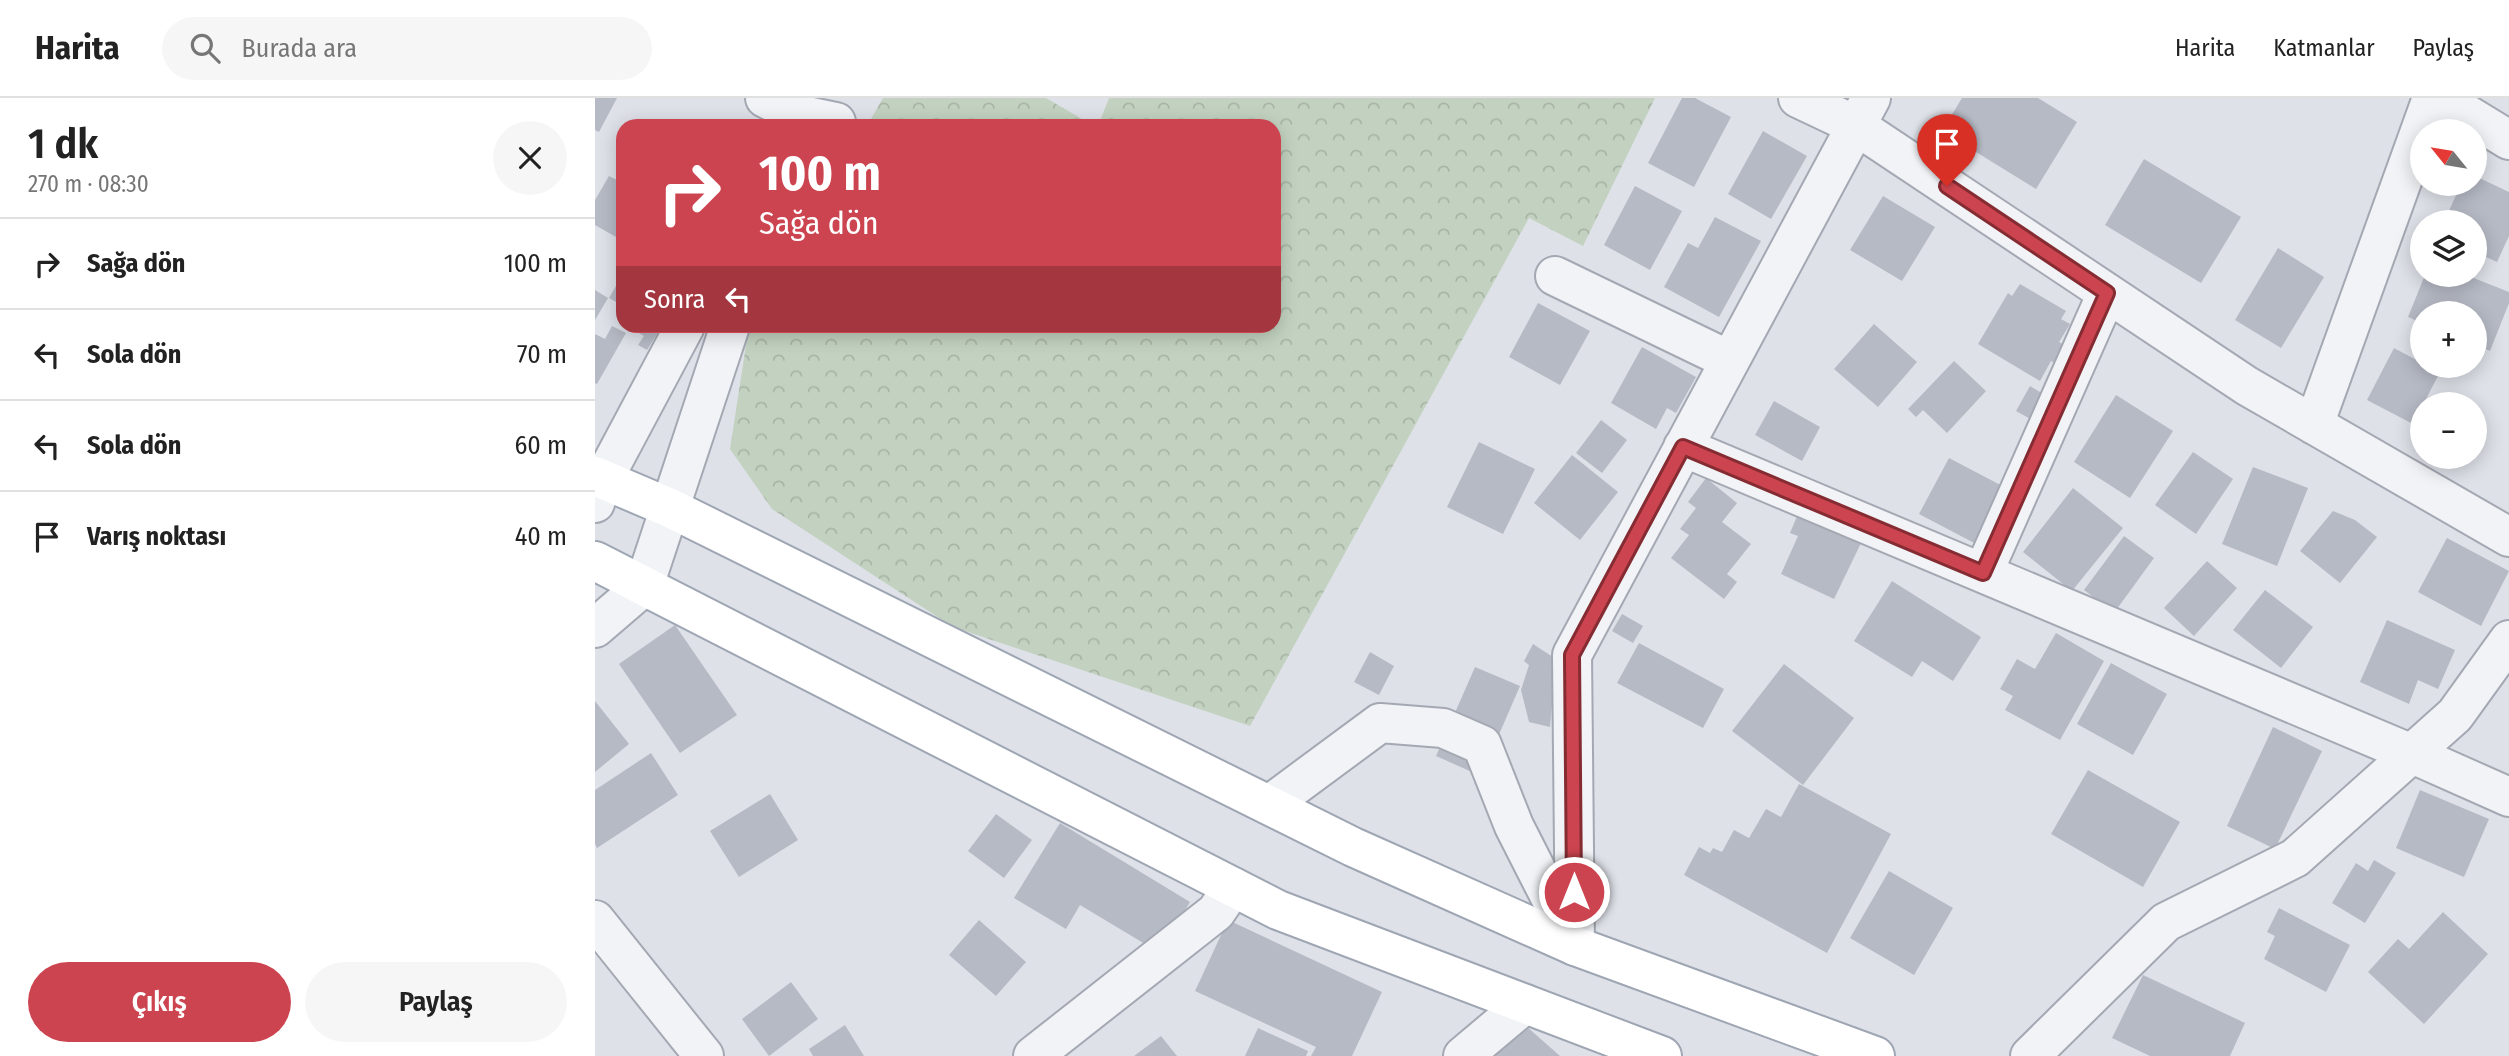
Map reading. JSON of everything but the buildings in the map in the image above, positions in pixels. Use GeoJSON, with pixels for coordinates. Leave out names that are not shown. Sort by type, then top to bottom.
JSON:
{"type":"FeatureCollection","features":[{"type":"Feature","properties":{"kind":"main road"},"geometry":{"type":"LineString","coordinates":[[598,487],[670,508],[1353,847],[1575,946],[1875,1056]]}},
{"type":"Feature","properties":{"kind":"main road"},"geometry":{"type":"LineString","coordinates":[[595,561],[1277,910],[1662,1056]]}},
{"type":"Feature","properties":{"kind":"street"},"geometry":{"type":"LineString","coordinates":[[1798,98],[1863,111],[2107,293],[2247,386],[2509,537]]}},
{"type":"Feature","properties":{"kind":"street"},"geometry":{"type":"LineString","coordinates":[[2314,425],[2431,98]]}},
{"type":"Feature","properties":{"kind":"street"},"geometry":{"type":"LineString","coordinates":[[2440,98],[2509,140]]}},
{"type":"Feature","properties":{"kind":"street"},"geometry":{"type":"LineString","coordinates":[[790,109],[840,115]]}},
{"type":"Feature","properties":{"kind":"street"},"geometry":{"type":"LineString","coordinates":[[1575,946],[1572,655],[1863,111]]}},
{"type":"Feature","properties":{"kind":"street"},"geometry":{"type":"LineString","coordinates":[[1555,276],[1729,360]]}},
{"type":"Feature","properties":{"kind":"street"},"geometry":{"type":"LineString","coordinates":[[1983,573],[2107,293]]}},
{"type":"Feature","properties":{"kind":"street"},"geometry":{"type":"LineString","coordinates":[[598,487],[681,333]]}},
{"type":"Feature","properties":{"kind":"street"},"geometry":{"type":"LineString","coordinates":[[595,628],[644,586],[728,333]]}},
{"type":"Feature","properties":{"kind":"street"},"geometry":{"type":"LineString","coordinates":[[1683,447],[2509,797]]}},
{"type":"Feature","properties":{"kind":"street"},"geometry":{"type":"LineString","coordinates":[[2030,1056],[2166,922],[2295,858],[2455,715],[2509,640]]}},
{"type":"Feature","properties":{"kind":"street"},"geometry":{"type":"LineString","coordinates":[[1269,805],[1380,723],[1443,728],[1482,745],[1514,826],[1575,946]]}},
{"type":"Feature","properties":{"kind":"street"},"geometry":{"type":"LineString","coordinates":[[1033,1056],[1216,912],[1233,887]]}},
{"type":"Feature","properties":{"kind":"street"},"geometry":{"type":"LineString","coordinates":[[595,920],[704,1056]]}},
{"type":"Feature","properties":{"kind":"street"},"geometry":{"type":"LineString","coordinates":[[1463,1056],[1525,1004]]}},
{"type":"Feature","properties":{"kind":"green space"},"geometry":{"type":"Polygon","coordinates":[[[883,98],[1046,98],[1082,119],[871,119],[883,98]]]}},
{"type":"Feature","properties":{"kind":"green space"},"geometry":{"type":"Polygon","coordinates":[[[1109,98],[1655,98],[1583,246],[1529,218],[1250,726],[953,627],[772,509],[730,449],[748,333],[1281,333],[1281,119],[1101,119],[1109,98]]]}},
{"type":"Feature","properties":{"kind":"route"},"geometry":{"type":"LineString","coordinates":[[1574,892],[1572,655],[1683,447],[1983,573],[2107,293],[1947,186]]}}]}
